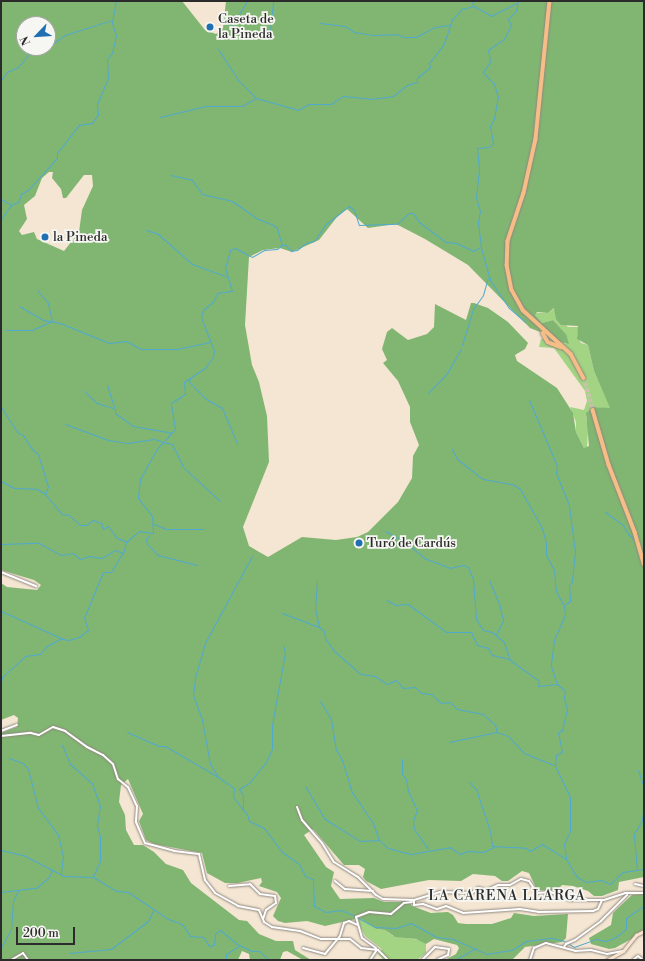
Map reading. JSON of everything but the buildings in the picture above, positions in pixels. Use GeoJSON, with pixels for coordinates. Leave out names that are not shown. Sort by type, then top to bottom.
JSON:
{"type":"FeatureCollection","features":[{"type":"Feature","properties":{"kind":"main road"},"geometry":{"type":"LineString","coordinates":[[550,1],[536,139],[524,193],[510,235],[507,256],[509,282],[515,297],[527,316],[540,327],[551,341],[562,348],[581,371]]}},
{"type":"Feature","properties":{"kind":"main road"},"geometry":{"type":"LineString","coordinates":[[550,1],[535,139],[523,193],[508,235],[506,256],[507,278],[514,298],[526,316],[551,341],[571,354],[584,378]]}},
{"type":"Feature","properties":{"kind":"main road"},"geometry":{"type":"LineString","coordinates":[[551,341],[562,348]]}},
{"type":"Feature","properties":{"kind":"main road"},"geometry":{"type":"LineString","coordinates":[[593,410],[609,465],[635,532],[644,564]]}},
{"type":"Feature","properties":{"kind":"main road"},"geometry":{"type":"LineString","coordinates":[[596,422],[644,556]]}},
{"type":"Feature","properties":{"kind":"street"},"geometry":{"type":"LineString","coordinates":[[1,572],[36,586]]}},
{"type":"Feature","properties":{"kind":"street"},"geometry":{"type":"LineString","coordinates":[[1,731],[17,725]]}},
{"type":"Feature","properties":{"kind":"street"},"geometry":{"type":"LineString","coordinates":[[1,736],[18,733],[40,735],[54,727],[105,756],[113,764],[119,780],[130,791],[138,809],[136,825],[146,844],[174,851],[198,853],[204,878],[212,891],[238,906],[259,910],[263,920],[278,929],[300,931],[321,939],[336,941],[350,939],[361,948],[376,949]]}},
{"type":"Feature","properties":{"kind":"street"},"geometry":{"type":"LineString","coordinates":[[297,807],[302,820],[322,843],[334,862],[356,875],[383,899],[413,901],[414,905],[424,904],[433,909],[444,906],[452,907],[463,913],[520,909],[538,912],[593,911],[598,909],[602,900]]}},
{"type":"Feature","properties":{"kind":"street"},"geometry":{"type":"LineString","coordinates":[[388,960],[363,939],[355,919],[357,916],[369,912],[391,914],[404,903],[441,892],[472,893],[478,888],[487,890],[498,885],[510,885],[521,879],[529,881],[539,894],[551,892],[570,900],[602,900],[627,894],[644,893]]}},
{"type":"Feature","properties":{"kind":"street"},"geometry":{"type":"LineString","coordinates":[[335,881],[345,889],[373,891]]}},
{"type":"Feature","properties":{"kind":"street"},"geometry":{"type":"LineString","coordinates":[[229,886],[250,884],[260,894],[275,896],[276,903],[266,910],[263,920]]}},
{"type":"Feature","properties":{"kind":"street"},"geometry":{"type":"LineString","coordinates":[[635,884],[644,886]]}},
{"type":"Feature","properties":{"kind":"street"},"geometry":{"type":"LineString","coordinates":[[564,948],[566,944],[575,940],[603,919],[627,894]]}},
{"type":"Feature","properties":{"kind":"street"},"geometry":{"type":"LineString","coordinates":[[303,948],[325,954],[336,941],[344,922],[349,921],[358,925]]}},
{"type":"Feature","properties":{"kind":"street"},"geometry":{"type":"LineString","coordinates":[[607,960],[623,951],[636,935],[644,931]]}},
{"type":"Feature","properties":{"kind":"street"},"geometry":{"type":"LineString","coordinates":[[530,960],[532,950],[537,946],[549,943],[573,951],[591,950],[607,954],[623,951]]}},
{"type":"Feature","properties":{"kind":"street"},"geometry":{"type":"LineString","coordinates":[[422,960],[434,947],[448,949],[448,955],[437,960]]}},
{"type":"Feature","properties":{"kind":"street"},"geometry":{"type":"LineString","coordinates":[[370,960],[376,949]]}},
{"type":"Feature","properties":{"kind":"street"},"geometry":{"type":"LineString","coordinates":[[11,960],[23,953],[28,960]]}},
{"type":"Feature","properties":{"kind":"street"},"geometry":{"type":"LineString","coordinates":[[633,960],[638,956],[643,960]]}},
{"type":"Feature","properties":{"kind":"green space"},"geometry":{"type":"Polygon","coordinates":[[[1,1],[182,1],[205,30],[216,34],[223,28],[226,1],[644,1],[644,877],[619,882],[618,890],[602,896],[594,896],[588,891],[573,886],[562,885],[557,891],[537,890],[529,873],[522,871],[508,881],[502,881],[495,876],[473,874],[461,881],[429,880],[381,889],[366,881],[363,877],[365,869],[359,865],[344,865],[313,829],[304,835],[326,867],[334,872],[331,886],[340,899],[374,898],[384,902],[409,902],[412,906],[431,913],[448,912],[453,915],[458,923],[466,924],[492,924],[511,918],[514,913],[534,916],[568,914],[566,938],[562,942],[525,947],[512,960],[445,960],[456,954],[459,948],[457,945],[434,939],[426,944],[416,939],[395,937],[385,930],[376,929],[360,918],[325,926],[307,921],[285,923],[278,921],[273,916],[281,898],[277,892],[259,886],[262,882],[261,878],[238,883],[225,883],[207,873],[202,853],[154,844],[146,840],[139,821],[143,814],[128,779],[121,785],[119,802],[125,815],[126,830],[134,845],[143,845],[154,852],[166,864],[183,870],[191,883],[239,920],[247,921],[259,934],[276,941],[293,941],[295,950],[311,960],[303,960],[287,951],[283,952],[280,960],[250,960],[249,954],[242,951],[238,960],[1,960],[1,733],[17,727],[18,718],[14,715],[1,720],[1,583],[7,587],[37,590],[41,585],[34,580],[1,570],[1,1]],[[49,172],[42,178],[35,196],[24,205],[27,219],[19,231],[22,235],[34,232],[37,239],[64,251],[79,232],[82,210],[93,186],[92,175],[84,175],[66,198],[63,198],[61,189],[52,178],[53,172],[49,172]],[[347,209],[337,217],[319,240],[292,252],[280,248],[263,250],[249,257],[245,325],[252,365],[259,382],[267,416],[269,462],[243,527],[249,546],[268,557],[302,537],[336,540],[357,537],[368,532],[398,502],[412,478],[413,456],[419,445],[410,422],[410,407],[398,381],[383,363],[387,360],[382,349],[387,332],[392,328],[408,340],[427,334],[434,327],[435,304],[466,320],[471,303],[474,303],[488,308],[508,322],[528,343],[525,349],[515,355],[517,361],[557,388],[573,413],[576,432],[584,448],[589,446],[586,413],[593,407],[610,408],[594,371],[588,345],[577,339],[578,326],[561,325],[556,319],[554,308],[548,313],[537,312],[535,315],[542,323],[553,320],[566,334],[569,344],[561,342],[541,327],[540,332],[530,328],[468,265],[425,239],[396,224],[368,228],[347,209]]]}},
{"type":"Feature","properties":{"kind":"green space"},"geometry":{"type":"Polygon","coordinates":[[[555,308],[557,311],[556,316],[568,327],[579,327],[577,336],[581,343],[588,345],[594,371],[611,409],[596,407],[588,411],[586,417],[588,428],[587,449],[584,448],[576,432],[576,422],[570,407],[584,410],[587,401],[585,391],[554,348],[539,347],[541,339],[545,339],[539,331],[541,327],[566,344],[566,334],[553,320],[542,323],[535,315],[535,313],[548,313],[555,308]]]}},
{"type":"Feature","properties":{"kind":"green space"},"geometry":{"type":"Polygon","coordinates":[[[644,894],[644,932],[615,948],[609,949],[591,944],[589,938],[611,925],[613,913],[619,907],[632,895],[644,894]]]}},
{"type":"Feature","properties":{"kind":"green space"},"geometry":{"type":"Polygon","coordinates":[[[361,917],[376,929],[385,930],[393,936],[420,940],[426,944],[426,953],[417,960],[384,960],[378,954],[382,949],[365,936],[357,920],[361,917]]]}},
{"type":"Feature","properties":{"kind":"waterway"},"geometry":{"type":"LineString","coordinates":[[1,219],[11,205],[18,202],[21,194],[28,190],[57,158],[57,153],[79,125],[92,123],[98,114],[97,104],[108,78],[107,59],[112,53],[116,36],[112,23],[116,1]]}},
{"type":"Feature","properties":{"kind":"waterway"},"geometry":{"type":"LineString","coordinates":[[232,25],[247,1]]}},
{"type":"Feature","properties":{"kind":"waterway"},"geometry":{"type":"LineString","coordinates":[[270,31],[273,1]]}},
{"type":"Feature","properties":{"kind":"waterway"},"geometry":{"type":"LineString","coordinates":[[472,1],[473,6]]}},
{"type":"Feature","properties":{"kind":"waterway"},"geometry":{"type":"LineString","coordinates":[[1,611],[63,639],[69,640],[79,637],[88,630],[84,618],[103,572],[111,572],[124,550],[126,542],[139,531],[153,533],[152,516],[138,498],[140,479],[156,450],[175,429],[171,403],[185,394],[184,382],[205,368],[213,357],[214,351],[201,317],[203,310],[213,302],[217,293],[232,291],[225,268],[230,250],[235,248],[252,257],[264,250],[277,249],[282,245],[286,245],[291,251],[297,250],[306,243],[314,241],[326,224],[349,206],[354,210],[359,225],[397,224],[409,213],[413,213],[419,222],[446,242],[456,243],[473,251],[481,247],[478,222],[480,211],[476,198],[479,170],[477,148],[489,147],[493,143],[490,126],[494,119],[498,97],[494,84],[483,72],[490,62],[488,50],[504,39],[511,25],[508,19],[516,11],[518,1]]}},
{"type":"Feature","properties":{"kind":"waterway"},"geometry":{"type":"LineString","coordinates":[[160,117],[206,106],[242,106],[256,98],[298,110],[309,104],[331,104],[343,96],[370,99],[393,96],[407,85],[417,82],[417,78],[430,67],[429,63],[443,46],[452,20],[462,9],[474,6],[491,16],[517,3]]}},
{"type":"Feature","properties":{"kind":"waterway"},"geometry":{"type":"LineString","coordinates":[[56,41],[65,35],[112,20]]}},
{"type":"Feature","properties":{"kind":"waterway"},"geometry":{"type":"LineString","coordinates":[[320,23],[345,26],[354,32],[374,35],[397,34],[403,37],[416,37],[435,27],[449,25]]}},
{"type":"Feature","properties":{"kind":"waterway"},"geometry":{"type":"LineString","coordinates":[[218,49],[238,80],[256,98]]}},
{"type":"Feature","properties":{"kind":"waterway"},"geometry":{"type":"LineString","coordinates":[[1,80],[7,72],[18,67],[27,56]]}},
{"type":"Feature","properties":{"kind":"waterway"},"geometry":{"type":"LineString","coordinates":[[171,175],[192,180],[202,194],[232,201],[256,218],[273,225],[277,228],[282,245]]}},
{"type":"Feature","properties":{"kind":"waterway"},"geometry":{"type":"LineString","coordinates":[[1,199],[11,205]]}},
{"type":"Feature","properties":{"kind":"waterway"},"geometry":{"type":"LineString","coordinates":[[146,230],[158,234],[192,264],[227,277]]}},
{"type":"Feature","properties":{"kind":"waterway"},"geometry":{"type":"LineString","coordinates":[[481,248],[490,280],[508,307],[525,322]]}},
{"type":"Feature","properties":{"kind":"waterway"},"geometry":{"type":"LineString","coordinates":[[462,345],[473,309],[483,295],[488,278]]}},
{"type":"Feature","properties":{"kind":"waterway"},"geometry":{"type":"LineString","coordinates":[[6,330],[32,330],[52,321],[48,303],[37,290]]}},
{"type":"Feature","properties":{"kind":"waterway"},"geometry":{"type":"LineString","coordinates":[[19,306],[43,320],[60,323],[109,343],[126,341],[141,349],[177,349],[209,342]]}},
{"type":"Feature","properties":{"kind":"waterway"},"geometry":{"type":"LineString","coordinates":[[428,393],[447,373],[461,349]]}},
{"type":"Feature","properties":{"kind":"waterway"},"geometry":{"type":"LineString","coordinates":[[190,378],[189,382],[206,399],[222,408],[237,444]]}},
{"type":"Feature","properties":{"kind":"waterway"},"geometry":{"type":"LineString","coordinates":[[107,385],[114,407]]}},
{"type":"Feature","properties":{"kind":"waterway"},"geometry":{"type":"LineString","coordinates":[[84,391],[97,403],[115,409],[115,413],[133,426],[171,433]]}},
{"type":"Feature","properties":{"kind":"waterway"},"geometry":{"type":"LineString","coordinates":[[529,400],[557,466],[556,473],[569,506],[575,552],[572,582],[569,585],[570,601],[564,605],[565,615],[554,640],[551,666],[557,684],[565,691],[564,698],[567,709],[562,730],[558,733],[562,752],[556,755],[555,766],[570,797],[570,831],[564,844],[566,859],[577,877],[586,882],[601,880],[610,884],[623,872],[644,869]]}},
{"type":"Feature","properties":{"kind":"waterway"},"geometry":{"type":"LineString","coordinates":[[1,407],[18,433],[23,435],[31,448],[38,454],[48,487],[45,494],[62,514],[69,515],[80,525],[86,525],[93,520],[101,523],[103,529],[108,526],[117,538],[125,541]]}},
{"type":"Feature","properties":{"kind":"waterway"},"geometry":{"type":"LineString","coordinates":[[65,424],[108,440],[128,443],[154,439],[161,441]]}},
{"type":"Feature","properties":{"kind":"waterway"},"geometry":{"type":"LineString","coordinates":[[162,442],[172,444],[183,467],[220,501]]}},
{"type":"Feature","properties":{"kind":"waterway"},"geometry":{"type":"LineString","coordinates":[[452,449],[457,459],[483,479],[512,484],[520,489],[542,528],[546,543],[546,555],[554,570],[556,591],[563,604]]}},
{"type":"Feature","properties":{"kind":"waterway"},"geometry":{"type":"LineString","coordinates":[[1,481],[14,488],[37,489],[45,494]]}},
{"type":"Feature","properties":{"kind":"waterway"},"geometry":{"type":"LineString","coordinates":[[605,512],[623,525],[628,534],[636,541]]}},
{"type":"Feature","properties":{"kind":"waterway"},"geometry":{"type":"LineString","coordinates":[[154,524],[166,529],[203,529]]}},
{"type":"Feature","properties":{"kind":"waterway"},"geometry":{"type":"LineString","coordinates":[[385,531],[404,541],[424,558],[450,568],[463,565],[468,567],[473,579],[476,619],[483,630],[492,632],[504,642],[510,660],[539,681],[538,686],[556,684]]}},
{"type":"Feature","properties":{"kind":"waterway"},"geometry":{"type":"LineString","coordinates":[[149,535],[146,539],[147,544],[158,555],[197,565]]}},
{"type":"Feature","properties":{"kind":"waterway"},"geometry":{"type":"LineString","coordinates":[[1,544],[39,543],[61,555],[73,553],[80,559],[89,556],[102,558],[115,550],[123,553]]}},
{"type":"Feature","properties":{"kind":"waterway"},"geometry":{"type":"LineString","coordinates":[[252,556],[205,643],[195,679],[193,695],[202,720],[210,764],[218,777],[234,788],[233,797],[247,814],[249,821],[264,828],[282,852],[299,864],[305,876],[313,879],[314,906],[326,912],[341,910],[355,916]]}},
{"type":"Feature","properties":{"kind":"waterway"},"geometry":{"type":"LineString","coordinates":[[489,580],[499,603],[503,621],[496,635]]}},
{"type":"Feature","properties":{"kind":"waterway"},"geometry":{"type":"LineString","coordinates":[[317,581],[315,608],[319,627],[324,631],[325,638],[333,650],[361,674],[375,676],[387,684],[396,680],[403,688],[415,687],[421,693],[431,694],[441,703],[450,702],[457,709],[483,714],[495,725],[497,732],[508,736],[524,753],[554,765]]}},
{"type":"Feature","properties":{"kind":"waterway"},"geometry":{"type":"LineString","coordinates":[[387,600],[395,605],[408,604],[446,632],[471,632],[477,645],[488,648],[492,655],[510,659]]}},
{"type":"Feature","properties":{"kind":"waterway"},"geometry":{"type":"LineString","coordinates":[[282,613],[319,627]]}},
{"type":"Feature","properties":{"kind":"waterway"},"geometry":{"type":"LineString","coordinates":[[1,682],[2,677],[25,656],[40,654],[47,646],[62,638]]}},
{"type":"Feature","properties":{"kind":"waterway"},"geometry":{"type":"LineString","coordinates":[[243,809],[243,795],[239,789],[249,783],[266,762],[272,749],[272,725],[285,653],[283,645]]}},
{"type":"Feature","properties":{"kind":"waterway"},"geometry":{"type":"LineString","coordinates":[[320,701],[331,719],[336,750],[342,760],[352,792],[373,823],[379,840]]}},
{"type":"Feature","properties":{"kind":"waterway"},"geometry":{"type":"LineString","coordinates":[[127,732],[158,746],[165,746],[218,777]]}},
{"type":"Feature","properties":{"kind":"waterway"},"geometry":{"type":"LineString","coordinates":[[449,742],[497,732]]}},
{"type":"Feature","properties":{"kind":"waterway"},"geometry":{"type":"LineString","coordinates":[[62,745],[70,764],[92,783],[100,806],[97,826],[100,836],[100,861],[93,877]]}},
{"type":"Feature","properties":{"kind":"waterway"},"geometry":{"type":"LineString","coordinates":[[9,758],[23,763],[28,769],[38,808],[58,835],[63,856],[61,873]]}},
{"type":"Feature","properties":{"kind":"waterway"},"geometry":{"type":"LineString","coordinates":[[402,759],[402,774],[406,779],[408,791],[417,810],[413,821],[414,829],[428,849]]}},
{"type":"Feature","properties":{"kind":"waterway"},"geometry":{"type":"LineString","coordinates":[[638,770],[644,787]]}},
{"type":"Feature","properties":{"kind":"waterway"},"geometry":{"type":"LineString","coordinates":[[469,782],[476,789],[490,831],[492,846],[526,848],[530,851],[542,844],[566,859]]}},
{"type":"Feature","properties":{"kind":"waterway"},"geometry":{"type":"LineString","coordinates":[[305,786],[325,819],[360,841],[379,840],[388,848],[411,854],[449,847],[460,854],[468,851],[483,852],[494,847]]}},
{"type":"Feature","properties":{"kind":"waterway"},"geometry":{"type":"LineString","coordinates":[[637,870],[634,834],[642,820],[644,806]]}},
{"type":"Feature","properties":{"kind":"waterway"},"geometry":{"type":"LineString","coordinates":[[1,850],[23,855],[64,876],[93,877],[116,891],[128,892],[168,919],[182,924],[190,936],[203,937],[209,946],[214,945],[215,934],[220,930],[237,944],[252,951],[259,951],[269,960]]}},
{"type":"Feature","properties":{"kind":"waterway"},"geometry":{"type":"LineString","coordinates":[[1,892],[36,888],[49,877],[52,870]]}},
{"type":"Feature","properties":{"kind":"waterway"},"geometry":{"type":"LineString","coordinates":[[1,947],[11,930],[13,901],[19,889]]}},
{"type":"Feature","properties":{"kind":"waterway"},"geometry":{"type":"LineString","coordinates":[[569,944],[574,947],[596,939],[605,941],[614,938],[626,929],[626,918],[644,906]]}},
{"type":"Feature","properties":{"kind":"waterway"},"geometry":{"type":"LineString","coordinates":[[69,953],[111,949],[148,921],[154,909]]}},
{"type":"Feature","properties":{"kind":"waterway"},"geometry":{"type":"LineString","coordinates":[[358,918],[375,927],[396,928],[411,923],[436,937],[453,939],[486,954],[512,950],[526,941],[551,938],[565,941]]}},
{"type":"Feature","properties":{"kind":"waterway"},"geometry":{"type":"LineString","coordinates":[[226,960],[226,954],[239,946]]}},
{"type":"Feature","properties":{"kind":"waterway"},"geometry":{"type":"LineString","coordinates":[[455,960],[476,948]]}},
{"type":"Feature","properties":{"kind":"tunnel"},"geometry":{"type":"LineString","coordinates":[[584,378],[593,410]]}},
{"type":"Feature","properties":{"kind":"place","name":"Caseta de la Pineda"},"geometry":{"type":"Point","coordinates":[210,27]}},
{"type":"Feature","properties":{"kind":"place","name":"la Pineda"},"geometry":{"type":"Point","coordinates":[45,237]}},
{"type":"Feature","properties":{"kind":"place","name":"Turó de Cardús"},"geometry":{"type":"Point","coordinates":[359,543]}},
{"type":"Feature","properties":{"kind":"district","name":"LA CARENA LLARGA"},"geometry":{"type":"Point","coordinates":[507,896]}}]}
